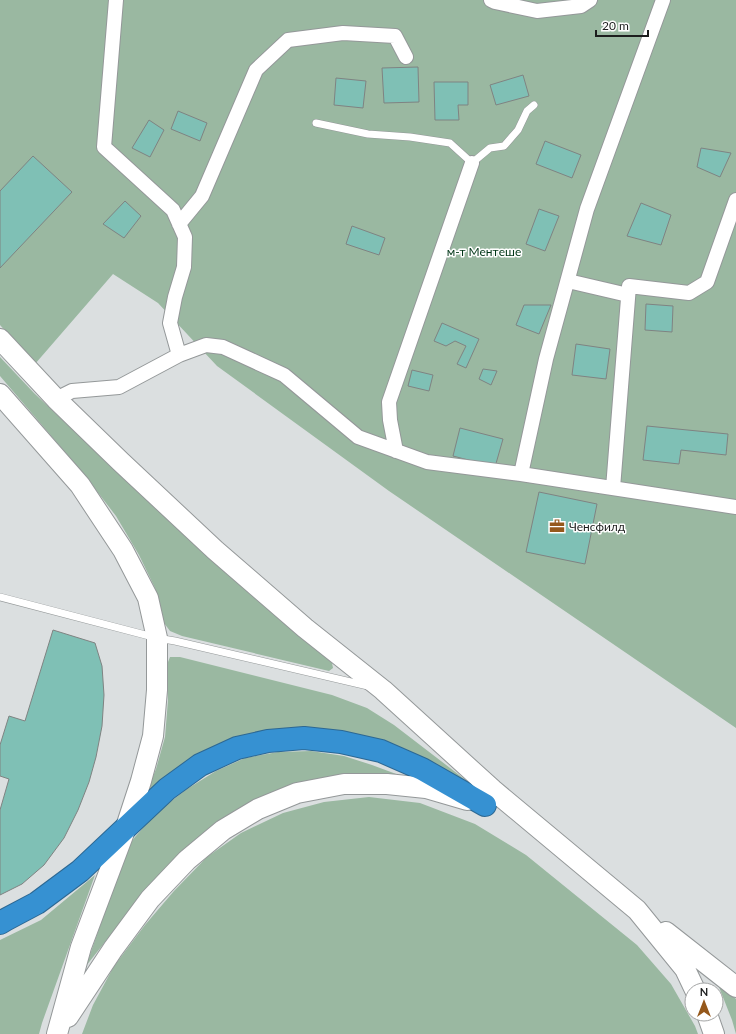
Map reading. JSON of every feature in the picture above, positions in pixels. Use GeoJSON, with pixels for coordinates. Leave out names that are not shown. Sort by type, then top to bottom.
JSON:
{"type":"FeatureCollection","features":[{"type":"Feature","properties":{"kind":"highway"},"geometry":{"type":"LineString","coordinates":[[0,922],[37,903],[80,871],[167,789],[200,764],[237,748],[268,741],[304,738],[341,742],[381,751],[422,769],[485,805]]}},
{"type":"Feature","properties":{"kind":"main road"},"geometry":{"type":"LineString","coordinates":[[0,339],[56,399],[215,550],[305,628],[383,690],[493,790],[637,910],[736,987]]}},
{"type":"Feature","properties":{"kind":"main road"},"geometry":{"type":"LineString","coordinates":[[0,394],[80,485],[124,550],[148,598],[157,638],[157,690],[153,736],[141,781],[81,947],[58,1033]]}},
{"type":"Feature","properties":{"kind":"main road"},"geometry":{"type":"LineString","coordinates":[[58,1033],[113,949],[150,899],[187,860],[223,830],[258,809],[298,793],[344,784],[387,784],[426,788],[485,805],[549,836]]}},
{"type":"Feature","properties":{"kind":"main road"},"geometry":{"type":"LineString","coordinates":[[637,910],[685,969],[692,982]]}},
{"type":"Feature","properties":{"kind":"main road"},"geometry":{"type":"LineString","coordinates":[[710,1022],[714,1034]]}},
{"type":"Feature","properties":{"kind":"street"},"geometry":{"type":"LineString","coordinates":[[116,0],[104,147],[173,210],[185,237],[184,267],[175,297],[170,323],[179,355]]}},
{"type":"Feature","properties":{"kind":"street"},"geometry":{"type":"LineString","coordinates":[[491,0],[537,11],[581,6],[590,0]]}},
{"type":"Feature","properties":{"kind":"street"},"geometry":{"type":"LineString","coordinates":[[521,474],[546,359],[587,209],[663,0]]}},
{"type":"Feature","properties":{"kind":"street"},"geometry":{"type":"LineString","coordinates":[[179,224],[202,196],[256,70],[288,40],[343,33],[396,36],[406,57]]}},
{"type":"Feature","properties":{"kind":"street"},"geometry":{"type":"LineString","coordinates":[[396,451],[390,420],[389,402],[472,163]]}},
{"type":"Feature","properties":{"kind":"street"},"geometry":{"type":"LineString","coordinates":[[613,488],[629,286],[689,293],[707,282],[736,200]]}},
{"type":"Feature","properties":{"kind":"street"},"geometry":{"type":"LineString","coordinates":[[568,280],[628,295]]}},
{"type":"Feature","properties":{"kind":"street"},"geometry":{"type":"LineString","coordinates":[[56,399],[72,391],[119,387],[179,355],[206,345],[223,347],[284,376],[358,437],[428,462],[521,474],[736,507]]}},
{"type":"Feature","properties":{"kind":"lane"},"geometry":{"type":"LineString","coordinates":[[316,123],[368,134],[410,137],[450,143],[472,163],[490,148],[504,146],[518,130],[527,111],[534,105]]}},
{"type":"Feature","properties":{"kind":"lane"},"geometry":{"type":"LineString","coordinates":[[0,597],[157,638],[383,690]]}},
{"type":"Feature","properties":{"kind":"green space","name":"м-т Ментeше"},"geometry":{"type":"Polygon","coordinates":[[[0,0],[736,0],[736,728],[389,491],[217,366],[158,303],[113,274],[35,364],[0,325],[0,0]]]}},
{"type":"Feature","properties":{"kind":"green space"},"geometry":{"type":"Polygon","coordinates":[[[0,357],[34,393],[166,518],[332,663],[333,668],[329,671],[182,636],[170,631],[164,623],[155,588],[139,555],[116,516],[82,472],[0,376],[0,357]]]}},
{"type":"Feature","properties":{"kind":"green space"},"geometry":{"type":"Polygon","coordinates":[[[170,657],[180,657],[332,695],[367,708],[394,725],[497,804],[441,776],[276,734],[141,806],[156,769],[165,737],[168,700],[166,667],[170,657]]]}},
{"type":"Feature","properties":{"kind":"green space"},"geometry":{"type":"Polygon","coordinates":[[[311,751],[344,756],[415,781],[289,787],[128,913],[86,966],[128,846],[157,812],[187,789],[216,771],[245,758],[278,752],[311,751]]]}},
{"type":"Feature","properties":{"kind":"green space"},"geometry":{"type":"Polygon","coordinates":[[[369,797],[420,803],[475,824],[526,855],[637,945],[671,984],[684,1007],[684,1022],[693,1022],[698,1034],[82,1034],[93,1005],[114,966],[145,925],[174,891],[207,857],[241,833],[283,813],[324,802],[369,797]]]}},
{"type":"Feature","properties":{"kind":"green space"},"geometry":{"type":"Polygon","coordinates":[[[95,875],[39,1034],[0,1034],[0,940],[41,920],[95,875]]]}},
{"type":"Feature","properties":{"kind":"green space"},"geometry":{"type":"Polygon","coordinates":[[[724,988],[736,999],[736,1034],[724,1000],[724,988]]]}},
{"type":"Feature","properties":{"kind":"building"},"geometry":{"type":"Polygon","coordinates":[[[418,67],[419,102],[384,103],[382,68],[418,67]]]}},
{"type":"Feature","properties":{"kind":"building"},"geometry":{"type":"Polygon","coordinates":[[[523,75],[529,96],[496,105],[490,85],[523,75]]]}},
{"type":"Feature","properties":{"kind":"building"},"geometry":{"type":"Polygon","coordinates":[[[336,78],[366,81],[363,108],[334,105],[336,78]]]}},
{"type":"Feature","properties":{"kind":"building"},"geometry":{"type":"Polygon","coordinates":[[[434,82],[468,82],[468,105],[458,105],[459,120],[435,120],[434,82]]]}},
{"type":"Feature","properties":{"kind":"building"},"geometry":{"type":"Polygon","coordinates":[[[178,111],[207,123],[200,141],[171,129],[178,111]]]}},
{"type":"Feature","properties":{"kind":"building"},"geometry":{"type":"Polygon","coordinates":[[[149,120],[164,130],[150,157],[132,148],[149,120]]]}},
{"type":"Feature","properties":{"kind":"building"},"geometry":{"type":"Polygon","coordinates":[[[545,141],[581,155],[572,178],[536,164],[545,141]]]}},
{"type":"Feature","properties":{"kind":"building"},"geometry":{"type":"Polygon","coordinates":[[[701,148],[731,153],[720,177],[697,167],[701,148]]]}},
{"type":"Feature","properties":{"kind":"building"},"geometry":{"type":"Polygon","coordinates":[[[33,156],[72,192],[0,268],[0,191],[33,156]]]}},
{"type":"Feature","properties":{"kind":"building"},"geometry":{"type":"Polygon","coordinates":[[[125,201],[141,216],[124,238],[103,224],[125,201]]]}},
{"type":"Feature","properties":{"kind":"building"},"geometry":{"type":"Polygon","coordinates":[[[641,203],[671,215],[661,245],[627,236],[641,203]]]}},
{"type":"Feature","properties":{"kind":"building"},"geometry":{"type":"Polygon","coordinates":[[[539,209],[559,216],[545,251],[526,244],[539,209]]]}},
{"type":"Feature","properties":{"kind":"building"},"geometry":{"type":"Polygon","coordinates":[[[352,226],[385,238],[379,255],[346,244],[352,226]]]}},
{"type":"Feature","properties":{"kind":"building"},"geometry":{"type":"Polygon","coordinates":[[[646,304],[673,306],[672,332],[645,330],[646,304]]]}},
{"type":"Feature","properties":{"kind":"building"},"geometry":{"type":"Polygon","coordinates":[[[524,305],[551,305],[539,334],[516,325],[524,305]]]}},
{"type":"Feature","properties":{"kind":"building"},"geometry":{"type":"Polygon","coordinates":[[[442,323],[479,339],[466,368],[457,364],[466,346],[455,341],[446,346],[434,341],[442,323]]]}},
{"type":"Feature","properties":{"kind":"building"},"geometry":{"type":"Polygon","coordinates":[[[576,344],[610,349],[606,379],[572,375],[576,344]]]}},
{"type":"Feature","properties":{"kind":"building"},"geometry":{"type":"Polygon","coordinates":[[[483,369],[497,371],[491,385],[479,379],[483,369]]]}},
{"type":"Feature","properties":{"kind":"building"},"geometry":{"type":"Polygon","coordinates":[[[412,370],[433,375],[429,391],[408,386],[412,370]]]}},
{"type":"Feature","properties":{"kind":"building"},"geometry":{"type":"Polygon","coordinates":[[[647,426],[728,434],[726,455],[681,450],[679,464],[643,460],[647,426]]]}},
{"type":"Feature","properties":{"kind":"building"},"geometry":{"type":"Polygon","coordinates":[[[460,428],[503,439],[495,467],[453,456],[460,428]]]}},
{"type":"Feature","properties":{"kind":"building"},"geometry":{"type":"Polygon","coordinates":[[[539,492],[597,504],[585,564],[526,552],[539,492]]]}},
{"type":"Feature","properties":{"kind":"building"},"geometry":{"type":"Polygon","coordinates":[[[53,630],[95,643],[102,666],[104,695],[102,726],[96,757],[89,782],[78,810],[64,838],[44,865],[22,884],[0,895],[0,810],[9,779],[0,776],[0,745],[9,716],[25,721],[53,630]]]}},
{"type":"Feature","properties":{"kind":"place","name":"Ченсфилд"},"geometry":{"type":"Point","coordinates":[557,526]}}]}
